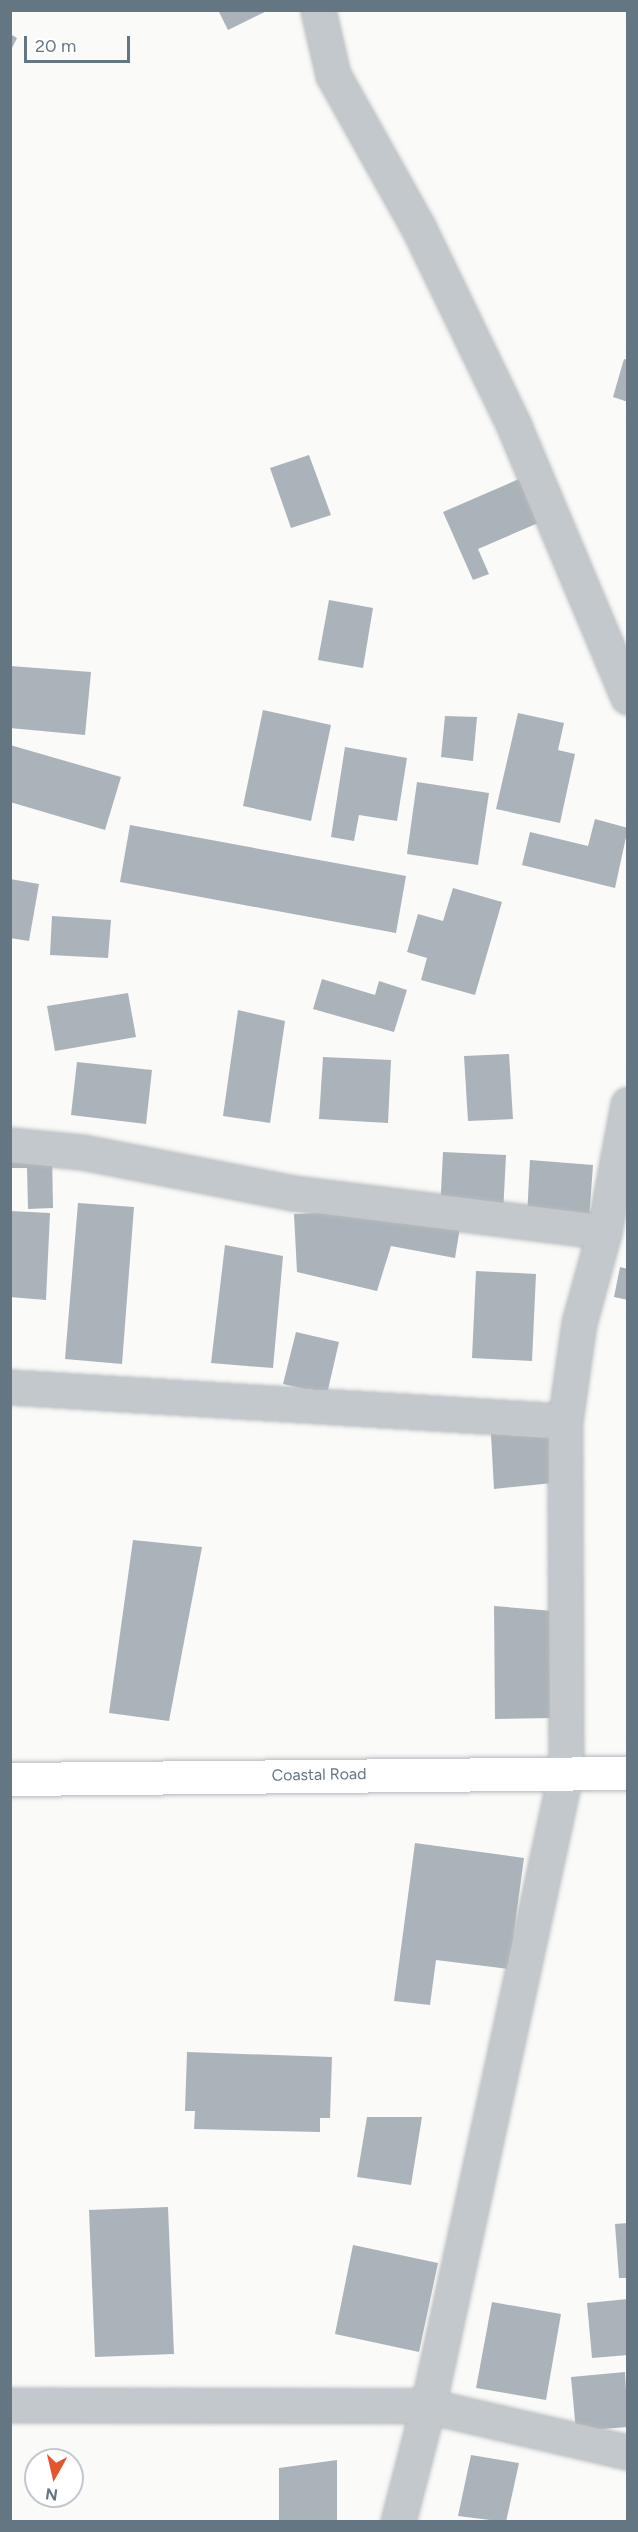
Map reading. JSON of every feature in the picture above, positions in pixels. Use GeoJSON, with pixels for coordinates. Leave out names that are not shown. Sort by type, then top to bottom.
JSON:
{"type":"FeatureCollection","features":[{"type":"Feature","properties":{"kind":"main road","name":"Coastal Road"},"geometry":{"type":"LineString","coordinates":[[10,1779],[627,1773]]}},
{"type":"Feature","properties":{"kind":"street"},"geometry":{"type":"LineString","coordinates":[[318,10],[333,75],[418,227],[514,426],[627,697]]}},
{"type":"Feature","properties":{"kind":"street"},"geometry":{"type":"LineString","coordinates":[[398,2522],[428,2406],[566,1772],[565,1421],[579,1323],[604,1232],[627,1104]]}},
{"type":"Feature","properties":{"kind":"street"},"geometry":{"type":"LineString","coordinates":[[10,1145],[82,1152],[293,1193],[604,1232]]}},
{"type":"Feature","properties":{"kind":"street"},"geometry":{"type":"LineString","coordinates":[[10,1387],[565,1421]]}},
{"type":"Feature","properties":{"kind":"street"},"geometry":{"type":"LineString","coordinates":[[10,2405],[428,2406],[627,2452]]}},
{"type":"Feature","properties":{"kind":"building"},"geometry":{"type":"Polygon","coordinates":[[[218,10],[269,10],[228,30],[218,10]]]}},
{"type":"Feature","properties":{"kind":"building"},"geometry":{"type":"Polygon","coordinates":[[[10,34],[17,38],[10,52],[10,34]]]}},
{"type":"Feature","properties":{"kind":"building"},"geometry":{"type":"Polygon","coordinates":[[[624,359],[628,360],[628,402],[613,397],[624,359]]]}},
{"type":"Feature","properties":{"kind":"building"},"geometry":{"type":"Polygon","coordinates":[[[309,455],[331,515],[291,528],[270,468],[309,455]]]}},
{"type":"Feature","properties":{"kind":"building"},"geometry":{"type":"Polygon","coordinates":[[[519,479],[538,523],[478,549],[489,574],[473,580],[443,512],[519,479]]]}},
{"type":"Feature","properties":{"kind":"building"},"geometry":{"type":"Polygon","coordinates":[[[329,600],[373,608],[363,668],[318,660],[329,600]]]}},
{"type":"Feature","properties":{"kind":"building"},"geometry":{"type":"Polygon","coordinates":[[[10,666],[91,672],[85,735],[10,728],[10,666]]]}},
{"type":"Feature","properties":{"kind":"building"},"geometry":{"type":"Polygon","coordinates":[[[263,710],[331,725],[311,821],[243,806],[263,710]]]}},
{"type":"Feature","properties":{"kind":"building"},"geometry":{"type":"Polygon","coordinates":[[[518,713],[564,723],[558,750],[575,754],[560,823],[496,809],[518,713]]]}},
{"type":"Feature","properties":{"kind":"building"},"geometry":{"type":"Polygon","coordinates":[[[445,716],[477,717],[473,761],[441,757],[445,716]]]}},
{"type":"Feature","properties":{"kind":"building"},"geometry":{"type":"Polygon","coordinates":[[[10,745],[121,777],[105,830],[10,802],[10,745]]]}},
{"type":"Feature","properties":{"kind":"building"},"geometry":{"type":"Polygon","coordinates":[[[345,747],[407,758],[397,821],[359,815],[354,841],[331,837],[345,747]]]}},
{"type":"Feature","properties":{"kind":"building"},"geometry":{"type":"Polygon","coordinates":[[[417,782],[489,793],[478,865],[407,854],[417,782]]]}},
{"type":"Feature","properties":{"kind":"building"},"geometry":{"type":"Polygon","coordinates":[[[595,819],[628,828],[615,888],[522,865],[530,832],[588,846],[595,819]]]}},
{"type":"Feature","properties":{"kind":"building"},"geometry":{"type":"Polygon","coordinates":[[[130,825],[406,876],[396,933],[120,882],[130,825]]]}},
{"type":"Feature","properties":{"kind":"building"},"geometry":{"type":"Polygon","coordinates":[[[10,879],[39,884],[29,941],[10,938],[10,879]]]}},
{"type":"Feature","properties":{"kind":"building"},"geometry":{"type":"Polygon","coordinates":[[[453,888],[502,902],[475,995],[421,980],[427,958],[407,952],[418,914],[443,921],[453,888]]]}},
{"type":"Feature","properties":{"kind":"building"},"geometry":{"type":"Polygon","coordinates":[[[52,916],[111,920],[108,958],[50,955],[52,916]]]}},
{"type":"Feature","properties":{"kind":"building"},"geometry":{"type":"Polygon","coordinates":[[[322,979],[375,995],[379,981],[407,990],[394,1032],[313,1009],[322,979]]]}},
{"type":"Feature","properties":{"kind":"building"},"geometry":{"type":"Polygon","coordinates":[[[128,993],[136,1037],[55,1051],[47,1006],[128,993]]]}},
{"type":"Feature","properties":{"kind":"building"},"geometry":{"type":"Polygon","coordinates":[[[238,1010],[285,1021],[270,1123],[223,1116],[238,1010]]]}},
{"type":"Feature","properties":{"kind":"building"},"geometry":{"type":"Polygon","coordinates":[[[509,1054],[513,1119],[468,1121],[464,1056],[509,1054]]]}},
{"type":"Feature","properties":{"kind":"building"},"geometry":{"type":"Polygon","coordinates":[[[323,1057],[391,1060],[388,1123],[319,1119],[323,1057]]]}},
{"type":"Feature","properties":{"kind":"building"},"geometry":{"type":"Polygon","coordinates":[[[77,1062],[152,1070],[146,1124],[71,1115],[77,1062]]]}},
{"type":"Feature","properties":{"kind":"building"},"geometry":{"type":"Polygon","coordinates":[[[52,1150],[53,1208],[28,1209],[27,1168],[11,1168],[11,1151],[52,1150]]]}},
{"type":"Feature","properties":{"kind":"building"},"geometry":{"type":"Polygon","coordinates":[[[443,1152],[506,1155],[503,1214],[440,1211],[443,1152]]]}},
{"type":"Feature","properties":{"kind":"building"},"geometry":{"type":"Polygon","coordinates":[[[530,1160],[593,1165],[589,1221],[527,1216],[530,1160]]]}},
{"type":"Feature","properties":{"kind":"building"},"geometry":{"type":"Polygon","coordinates":[[[78,1203],[134,1207],[122,1364],[65,1359],[78,1203]]]}},
{"type":"Feature","properties":{"kind":"building"},"geometry":{"type":"Polygon","coordinates":[[[395,1210],[461,1221],[455,1258],[391,1246],[377,1291],[297,1272],[294,1214],[395,1210]]]}},
{"type":"Feature","properties":{"kind":"building"},"geometry":{"type":"Polygon","coordinates":[[[10,1211],[50,1213],[46,1300],[10,1297],[10,1211]]]}},
{"type":"Feature","properties":{"kind":"building"},"geometry":{"type":"Polygon","coordinates":[[[225,1245],[283,1256],[273,1368],[211,1363],[225,1245]]]}},
{"type":"Feature","properties":{"kind":"building"},"geometry":{"type":"Polygon","coordinates":[[[620,1267],[628,1269],[628,1300],[614,1297],[620,1267]]]}},
{"type":"Feature","properties":{"kind":"building"},"geometry":{"type":"Polygon","coordinates":[[[476,1271],[536,1274],[532,1361],[472,1358],[476,1271]]]}},
{"type":"Feature","properties":{"kind":"building"},"geometry":{"type":"Polygon","coordinates":[[[296,1332],[339,1342],[327,1394],[283,1384],[296,1332]]]}},
{"type":"Feature","properties":{"kind":"building"},"geometry":{"type":"Polygon","coordinates":[[[491,1434],[551,1438],[553,1483],[494,1489],[491,1434]]]}},
{"type":"Feature","properties":{"kind":"building"},"geometry":{"type":"Polygon","coordinates":[[[133,1540],[202,1547],[169,1721],[109,1713],[133,1540]]]}},
{"type":"Feature","properties":{"kind":"building"},"geometry":{"type":"Polygon","coordinates":[[[494,1606],[553,1611],[552,1718],[495,1719],[494,1606]]]}},
{"type":"Feature","properties":{"kind":"building"},"geometry":{"type":"Polygon","coordinates":[[[415,1843],[524,1858],[509,1969],[436,1960],[430,2005],[394,2001],[415,1843]]]}},
{"type":"Feature","properties":{"kind":"building"},"geometry":{"type":"Polygon","coordinates":[[[187,2052],[332,2057],[330,2118],[320,2118],[320,2132],[194,2129],[195,2111],[185,2111],[187,2052]]]}},
{"type":"Feature","properties":{"kind":"building"},"geometry":{"type":"Polygon","coordinates":[[[367,2117],[422,2117],[411,2185],[357,2177],[367,2117]]]}},
{"type":"Feature","properties":{"kind":"building"},"geometry":{"type":"Polygon","coordinates":[[[168,2207],[174,2354],[95,2357],[89,2210],[168,2207]]]}},
{"type":"Feature","properties":{"kind":"building"},"geometry":{"type":"Polygon","coordinates":[[[628,2223],[628,2278],[619,2278],[615,2224],[628,2223]]]}},
{"type":"Feature","properties":{"kind":"building"},"geometry":{"type":"Polygon","coordinates":[[[353,2245],[438,2263],[419,2352],[335,2334],[353,2245]]]}},
{"type":"Feature","properties":{"kind":"building"},"geometry":{"type":"Polygon","coordinates":[[[628,2299],[628,2355],[592,2358],[587,2303],[628,2299]]]}},
{"type":"Feature","properties":{"kind":"building"},"geometry":{"type":"Polygon","coordinates":[[[492,2302],[561,2314],[546,2400],[476,2388],[492,2302]]]}},
{"type":"Feature","properties":{"kind":"building"},"geometry":{"type":"Polygon","coordinates":[[[625,2372],[628,2427],[576,2431],[571,2377],[625,2372]]]}},
{"type":"Feature","properties":{"kind":"building"},"geometry":{"type":"Polygon","coordinates":[[[471,2455],[519,2463],[506,2522],[458,2516],[471,2455]]]}},
{"type":"Feature","properties":{"kind":"building"},"geometry":{"type":"Polygon","coordinates":[[[337,2460],[337,2522],[279,2522],[279,2468],[337,2460]]]}}]}
